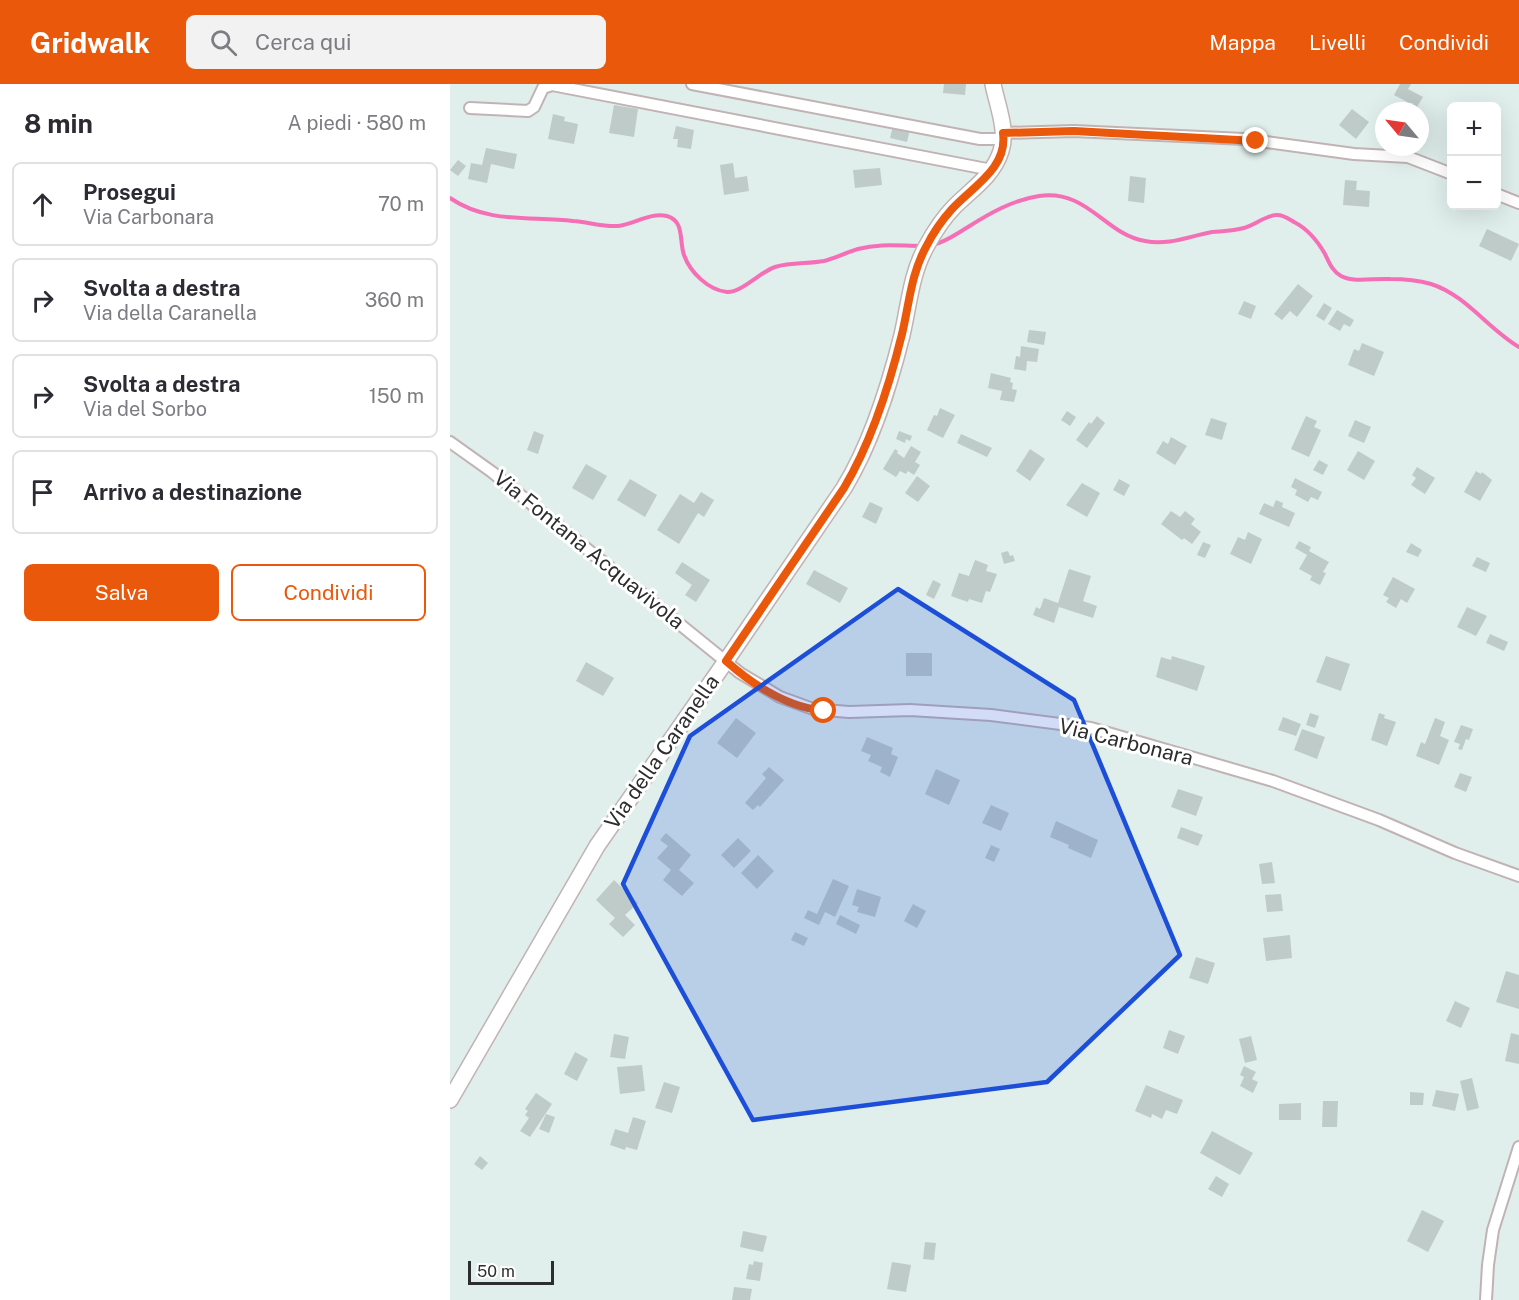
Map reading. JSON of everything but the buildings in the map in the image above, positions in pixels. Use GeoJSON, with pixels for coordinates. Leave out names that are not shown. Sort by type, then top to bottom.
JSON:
{"type":"FeatureCollection","features":[{"type":"Feature","properties":{"kind":"main road"},"geometry":{"type":"LineString","coordinates":[[993,84],[1004,136]]}},
{"type":"Feature","properties":{"kind":"main road","name":"Via della Caranella"},"geometry":{"type":"LineString","coordinates":[[450,1100],[597,846],[844,488],[860,460],[874,424],[896,356],[914,274],[924,250],[954,207],[992,170],[999,156],[1004,136]]}},
{"type":"Feature","properties":{"kind":"street"},"geometry":{"type":"LineString","coordinates":[[692,84],[980,139],[1064,131],[1244,139],[1354,154],[1408,157],[1447,172]]}},
{"type":"Feature","properties":{"kind":"street"},"geometry":{"type":"LineString","coordinates":[[470,108],[528,111],[534,107],[543,88],[552,85],[992,170]]}},
{"type":"Feature","properties":{"kind":"street"},"geometry":{"type":"LineString","coordinates":[[1501,196],[1519,203]]}},
{"type":"Feature","properties":{"kind":"street","name":"Via Fontana Acquavivola"},"geometry":{"type":"LineString","coordinates":[[450,442],[492,472],[726,661]]}},
{"type":"Feature","properties":{"kind":"street","name":"Via Carbonara"},"geometry":{"type":"LineString","coordinates":[[726,661],[764,689],[794,704],[813,709],[849,712],[910,710],[991,715],[1091,728],[1273,781],[1373,817],[1455,853],[1519,876]]}},
{"type":"Feature","properties":{"kind":"street"},"geometry":{"type":"LineString","coordinates":[[1486,1300],[1493,1230],[1519,1147]]}},
{"type":"Feature","properties":{"kind":"highlighted area"},"geometry":{"type":"Polygon","coordinates":[[[898,589],[1074,700],[1180,955],[1047,1082],[753,1120],[623,884],[690,736],[898,589]]]}},
{"type":"Feature","properties":{"kind":"waterway"},"geometry":{"type":"LineString","coordinates":[[932,245],[946,240],[1002,208],[1039,196],[1070,199],[1131,237],[1154,242],[1240,229],[1273,215],[1280,215],[1308,232],[1319,244],[1333,269],[1341,276],[1358,280],[1416,281],[1444,289],[1519,347]]}},
{"type":"Feature","properties":{"kind":"waterway"},"geometry":{"type":"LineString","coordinates":[[450,198],[479,212],[494,215],[607,226],[624,225],[649,217],[667,216],[677,222],[684,255],[695,274],[713,288],[727,292],[738,289],[781,265],[824,261],[874,246],[922,246]]}},
{"type":"Feature","properties":{"kind":"route"},"geometry":{"type":"LineString","coordinates":[[824,711],[800,706],[780,698],[749,680],[726,661],[844,488],[860,460],[896,356],[918,262],[947,215],[992,170],[1002,147],[1003,133],[1074,131],[1256,141]]}}]}
